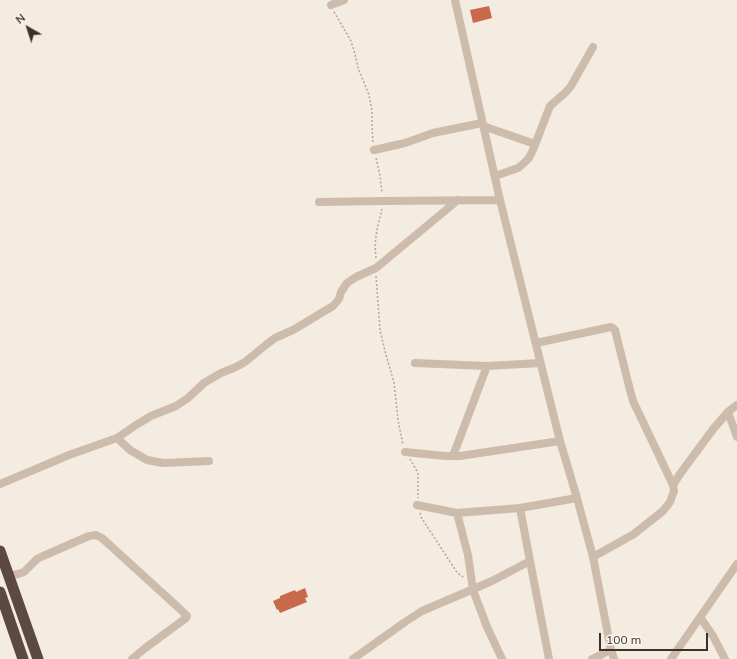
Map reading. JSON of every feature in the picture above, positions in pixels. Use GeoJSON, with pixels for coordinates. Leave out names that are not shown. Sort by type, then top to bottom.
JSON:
{"type":"FeatureCollection","features":[{"type":"Feature","properties":{"kind":"highway"},"geometry":{"type":"LineString","coordinates":[[0,552],[38,659]]}},
{"type":"Feature","properties":{"kind":"highway"},"geometry":{"type":"LineString","coordinates":[[0,592],[23,659]]}},
{"type":"Feature","properties":{"kind":"street"},"geometry":{"type":"LineString","coordinates":[[332,5],[344,0]]}},
{"type":"Feature","properties":{"kind":"street"},"geometry":{"type":"LineString","coordinates":[[455,0],[500,200],[540,363],[560,441],[593,557],[614,659]]}},
{"type":"Feature","properties":{"kind":"street"},"geometry":{"type":"LineString","coordinates":[[495,176],[518,168],[529,158],[550,106],[571,86],[593,46]]}},
{"type":"Feature","properties":{"kind":"street"},"geometry":{"type":"LineString","coordinates":[[374,150],[404,143],[433,133],[483,125],[535,144]]}},
{"type":"Feature","properties":{"kind":"street"},"geometry":{"type":"LineString","coordinates":[[319,202],[384,200],[500,200]]}},
{"type":"Feature","properties":{"kind":"street"},"geometry":{"type":"LineString","coordinates":[[0,484],[70,454],[117,438],[136,424],[176,406],[188,398],[204,383],[245,362],[275,338],[293,330],[333,306],[339,299],[341,292],[347,283],[376,268],[458,200]]}},
{"type":"Feature","properties":{"kind":"street"},"geometry":{"type":"LineString","coordinates":[[536,343],[611,327],[615,330],[634,401],[673,485],[674,490],[670,502],[663,511],[634,534],[593,557]]}},
{"type":"Feature","properties":{"kind":"street"},"geometry":{"type":"LineString","coordinates":[[415,363],[487,366],[540,363]]}},
{"type":"Feature","properties":{"kind":"street"},"geometry":{"type":"LineString","coordinates":[[453,456],[487,366]]}},
{"type":"Feature","properties":{"kind":"street"},"geometry":{"type":"LineString","coordinates":[[673,485],[714,428],[728,412],[737,405]]}},
{"type":"Feature","properties":{"kind":"street"},"geometry":{"type":"LineString","coordinates":[[728,412],[737,437]]}},
{"type":"Feature","properties":{"kind":"street"},"geometry":{"type":"LineString","coordinates":[[117,438],[130,450],[147,460],[163,463],[209,461]]}},
{"type":"Feature","properties":{"kind":"street"},"geometry":{"type":"LineString","coordinates":[[405,452],[460,456],[560,441]]}},
{"type":"Feature","properties":{"kind":"street"},"geometry":{"type":"LineString","coordinates":[[417,505],[457,513],[520,508],[577,498]]}},
{"type":"Feature","properties":{"kind":"street"},"geometry":{"type":"LineString","coordinates":[[520,508],[549,659]]}},
{"type":"Feature","properties":{"kind":"street"},"geometry":{"type":"LineString","coordinates":[[457,513],[468,555],[473,590],[487,627],[502,659]]}},
{"type":"Feature","properties":{"kind":"street"},"geometry":{"type":"LineString","coordinates":[[8,576],[24,572],[43,556],[89,536],[96,535],[102,538],[187,616],[132,659]]}},
{"type":"Feature","properties":{"kind":"street"},"geometry":{"type":"LineString","coordinates":[[353,659],[422,611],[473,590],[530,561]]}},
{"type":"Feature","properties":{"kind":"street"},"geometry":{"type":"LineString","coordinates":[[671,659],[737,564]]}},
{"type":"Feature","properties":{"kind":"street"},"geometry":{"type":"LineString","coordinates":[[700,617],[725,659]]}},
{"type":"Feature","properties":{"kind":"street"},"geometry":{"type":"LineString","coordinates":[[592,659],[611,650]]}},
{"type":"Feature","properties":{"kind":"path"},"geometry":{"type":"LineString","coordinates":[[332,5],[351,41],[358,68],[369,95],[372,111],[374,150],[384,200],[377,229],[376,245],[380,330],[394,383],[400,436],[405,452],[418,473],[417,505],[421,517],[456,571],[461,576],[471,579]]}},
{"type":"Feature","properties":{"kind":"building"},"geometry":{"type":"Polygon","coordinates":[[[489,6],[492,18],[473,23],[470,10],[489,6]]]}},
{"type":"Feature","properties":{"kind":"building"},"geometry":{"type":"Polygon","coordinates":[[[305,588],[308,597],[305,598],[307,602],[280,613],[278,609],[277,610],[273,601],[280,598],[280,596],[305,588]]]}}]}
